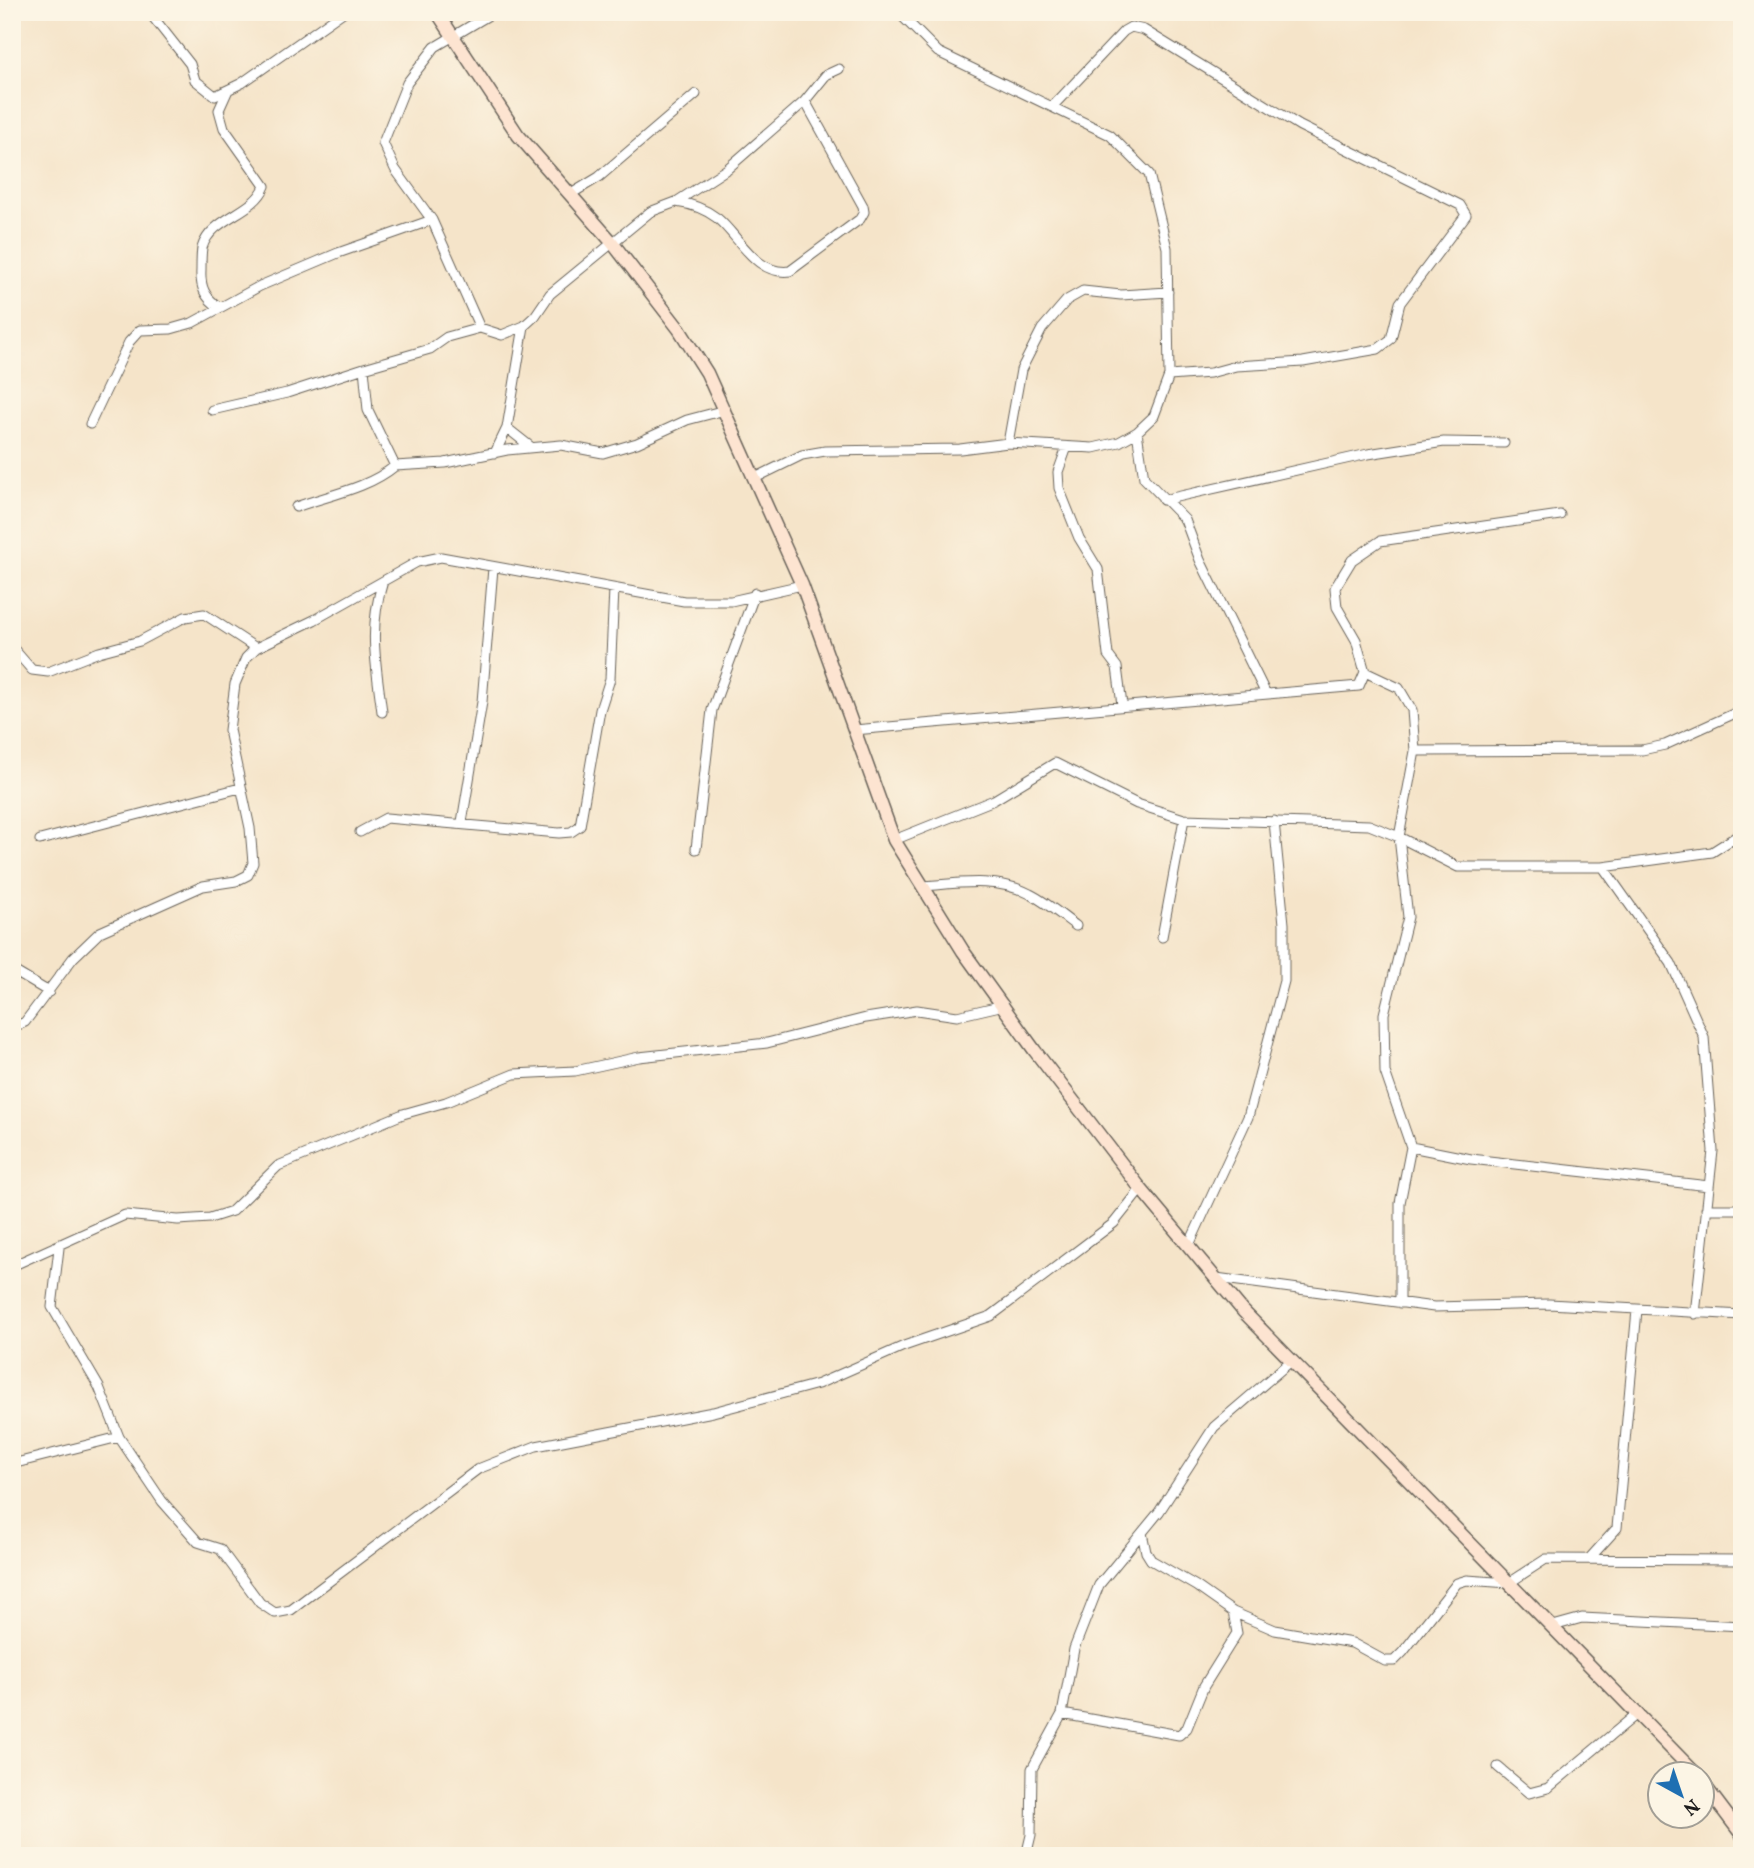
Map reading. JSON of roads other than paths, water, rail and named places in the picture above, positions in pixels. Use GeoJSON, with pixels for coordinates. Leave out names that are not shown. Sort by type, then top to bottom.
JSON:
{"type":"FeatureCollection","features":[{"type":"Feature","properties":{"kind":"street"},"geometry":{"type":"LineString","coordinates":[[149,12],[190,64],[195,80],[215,96],[243,83],[343,12]]}},
{"type":"Feature","properties":{"kind":"street"},"geometry":{"type":"LineString","coordinates":[[437,12],[518,135],[545,169],[571,194],[611,241],[679,329],[707,373],[802,585],[894,840],[963,951],[1035,1051],[1141,1189],[1216,1278],[1291,1361],[1682,1759]]}},
{"type":"Feature","properties":{"kind":"street"},"geometry":{"type":"LineString","coordinates":[[480,328],[432,220],[395,169],[383,143],[407,83],[435,47],[494,12]]}},
{"type":"Feature","properties":{"kind":"street"},"geometry":{"type":"LineString","coordinates":[[755,478],[802,455],[825,451],[960,449],[1008,443],[1066,447],[1106,445],[1137,432],[1154,416],[1170,376],[1167,248],[1149,174],[1110,135],[938,52],[898,12]]}},
{"type":"Feature","properties":{"kind":"street"},"geometry":{"type":"LineString","coordinates":[[1052,107],[1124,31],[1131,27],[1144,30],[1300,126],[1460,205],[1466,215],[1401,303],[1391,339],[1378,349],[1303,362],[1236,366],[1210,373],[1170,376]]}},
{"type":"Feature","properties":{"kind":"street"},"geometry":{"type":"LineString","coordinates":[[212,410],[287,393],[430,349],[447,337],[480,328],[502,335],[524,326],[551,294],[611,241],[650,212],[676,202],[727,169],[805,101],[826,75],[839,69]]}},
{"type":"Feature","properties":{"kind":"street"},"geometry":{"type":"LineString","coordinates":[[219,307],[208,300],[200,283],[202,246],[224,221],[260,198],[265,186],[224,128],[219,110],[228,90]]}},
{"type":"Feature","properties":{"kind":"street"},"geometry":{"type":"LineString","coordinates":[[571,194],[599,177],[696,94]]}},
{"type":"Feature","properties":{"kind":"street"},"geometry":{"type":"LineString","coordinates":[[676,202],[695,204],[718,218],[757,260],[781,272],[790,271],[860,219],[864,212],[863,206],[805,101]]}},
{"type":"Feature","properties":{"kind":"street"},"geometry":{"type":"LineString","coordinates":[[90,424],[129,342],[140,330],[171,330],[192,323],[219,307],[338,253],[432,220]]}},
{"type":"Feature","properties":{"kind":"street"},"geometry":{"type":"LineString","coordinates":[[1008,443],[1021,370],[1042,329],[1067,300],[1083,291],[1096,290],[1121,295],[1168,292]]}},
{"type":"Feature","properties":{"kind":"street"},"geometry":{"type":"LineString","coordinates":[[495,453],[507,428],[524,326]]}},
{"type":"Feature","properties":{"kind":"street"},"geometry":{"type":"LineString","coordinates":[[364,368],[368,410],[395,466]]}},
{"type":"Feature","properties":{"kind":"street"},"geometry":{"type":"LineString","coordinates":[[296,507],[350,488],[372,484],[395,466],[445,463],[532,447],[561,445],[603,453],[637,443],[687,421],[725,410]]}},
{"type":"Feature","properties":{"kind":"street"},"geometry":{"type":"LineString","coordinates":[[507,428],[532,447]]}},
{"type":"Feature","properties":{"kind":"street"},"geometry":{"type":"LineString","coordinates":[[1137,432],[1144,478],[1185,520],[1200,560],[1265,692]]}},
{"type":"Feature","properties":{"kind":"street"},"geometry":{"type":"LineString","coordinates":[[1163,500],[1368,454],[1444,442],[1504,443]]}},
{"type":"Feature","properties":{"kind":"street"},"geometry":{"type":"LineString","coordinates":[[1066,447],[1058,472],[1059,488],[1079,538],[1098,569],[1108,655],[1117,667],[1122,705]]}},
{"type":"Feature","properties":{"kind":"street"},"geometry":{"type":"LineString","coordinates":[[854,730],[1265,692],[1359,686],[1365,671],[1356,640],[1337,607],[1335,588],[1352,560],[1380,541],[1560,515]]}},
{"type":"Feature","properties":{"kind":"street"},"geometry":{"type":"LineString","coordinates":[[12,1028],[25,1022],[72,958],[100,932],[203,886],[236,881],[248,875],[253,863],[250,828],[229,730],[234,684],[246,659],[256,648],[314,620],[416,562],[441,557],[684,601],[731,601],[755,593],[802,585]]}},
{"type":"Feature","properties":{"kind":"street"},"geometry":{"type":"LineString","coordinates":[[462,822],[482,702],[493,568]]}},
{"type":"Feature","properties":{"kind":"street"},"geometry":{"type":"LineString","coordinates":[[382,712],[372,632],[374,609],[383,581]]}},
{"type":"Feature","properties":{"kind":"street"},"geometry":{"type":"LineString","coordinates":[[360,832],[386,818],[462,822],[559,833],[571,832],[580,826],[600,710],[610,678],[614,589]]}},
{"type":"Feature","properties":{"kind":"street"},"geometry":{"type":"LineString","coordinates":[[696,849],[712,710],[755,593]]}},
{"type":"Feature","properties":{"kind":"street"},"geometry":{"type":"LineString","coordinates":[[12,647],[32,670],[48,672],[99,652],[140,641],[186,617],[204,614],[256,648]]}},
{"type":"Feature","properties":{"kind":"street"},"geometry":{"type":"LineString","coordinates":[[1365,671],[1399,688],[1412,710],[1415,751],[1399,837],[1408,916],[1384,1014],[1385,1072],[1410,1147],[1400,1203],[1400,1303]]}},
{"type":"Feature","properties":{"kind":"street"},"geometry":{"type":"LineString","coordinates":[[1415,751],[1642,750],[1665,745],[1742,710]]}},
{"type":"Feature","properties":{"kind":"street"},"geometry":{"type":"LineString","coordinates":[[894,840],[994,800],[1055,763],[1137,804],[1184,819],[1369,825],[1458,867],[1603,867],[1685,853],[1712,852],[1742,833]]}},
{"type":"Feature","properties":{"kind":"street"},"geometry":{"type":"LineString","coordinates":[[40,840],[240,788]]}},
{"type":"Feature","properties":{"kind":"street"},"geometry":{"type":"LineString","coordinates":[[1162,937],[1184,819]]}},
{"type":"Feature","properties":{"kind":"street"},"geometry":{"type":"LineString","coordinates":[[1189,1245],[1248,1117],[1284,981],[1284,924],[1274,821]]}},
{"type":"Feature","properties":{"kind":"street"},"geometry":{"type":"LineString","coordinates":[[1603,867],[1671,963],[1704,1037],[1713,1151],[1695,1314]]}},
{"type":"Feature","properties":{"kind":"street"},"geometry":{"type":"LineString","coordinates":[[925,886],[980,881],[1029,893],[1076,926]]}},
{"type":"Feature","properties":{"kind":"street"},"geometry":{"type":"LineString","coordinates":[[12,970],[48,992]]}},
{"type":"Feature","properties":{"kind":"street"},"geometry":{"type":"LineString","coordinates":[[12,1266],[59,1248],[125,1215],[178,1220],[210,1218],[232,1211],[278,1166],[403,1114],[446,1102],[514,1074],[575,1071],[639,1057],[767,1044],[866,1018],[917,1010],[957,1016],[1004,1005]]}},
{"type":"Feature","properties":{"kind":"street"},"geometry":{"type":"LineString","coordinates":[[1410,1147],[1471,1159],[1709,1186]]}},
{"type":"Feature","properties":{"kind":"street"},"geometry":{"type":"LineString","coordinates":[[59,1248],[52,1307],[99,1387],[119,1437],[162,1501],[198,1542],[220,1549],[260,1603],[275,1613],[291,1610],[478,1469],[536,1446],[713,1412],[818,1384],[904,1346],[991,1316],[1114,1223],[1141,1189]]}},
{"type":"Feature","properties":{"kind":"street"},"geometry":{"type":"LineString","coordinates":[[1706,1209],[1742,1209]]}},
{"type":"Feature","properties":{"kind":"street"},"geometry":{"type":"LineString","coordinates":[[1216,1278],[1434,1307],[1549,1304],[1742,1315]]}},
{"type":"Feature","properties":{"kind":"street"},"geometry":{"type":"LineString","coordinates":[[1589,1559],[1617,1528],[1637,1310]]}},
{"type":"Feature","properties":{"kind":"street"},"geometry":{"type":"LineString","coordinates":[[1026,1856],[1031,1835],[1032,1769],[1062,1714],[1074,1649],[1100,1585],[1159,1512],[1214,1427],[1291,1361]]}},
{"type":"Feature","properties":{"kind":"street"},"geometry":{"type":"LineString","coordinates":[[12,1464],[119,1437]]}},
{"type":"Feature","properties":{"kind":"street"},"geometry":{"type":"LineString","coordinates":[[1142,1532],[1146,1552],[1151,1560],[1196,1586],[1233,1612],[1275,1630],[1352,1643],[1385,1661],[1394,1661],[1457,1583],[1467,1580],[1509,1583],[1546,1559],[1742,1560]]}},
{"type":"Feature","properties":{"kind":"street"},"geometry":{"type":"LineString","coordinates":[[1062,1714],[1179,1735],[1187,1728],[1204,1686],[1237,1633],[1233,1612]]}},
{"type":"Feature","properties":{"kind":"street"},"geometry":{"type":"LineString","coordinates":[[1553,1626],[1582,1618],[1742,1626]]}},
{"type":"Feature","properties":{"kind":"street"},"geometry":{"type":"LineString","coordinates":[[1498,1767],[1529,1793],[1539,1792],[1548,1788],[1638,1713]]}},
{"type":"Feature","properties":{"kind":"street"},"geometry":{"type":"LineString","coordinates":[[1716,1801],[1742,1835]]}}]}
